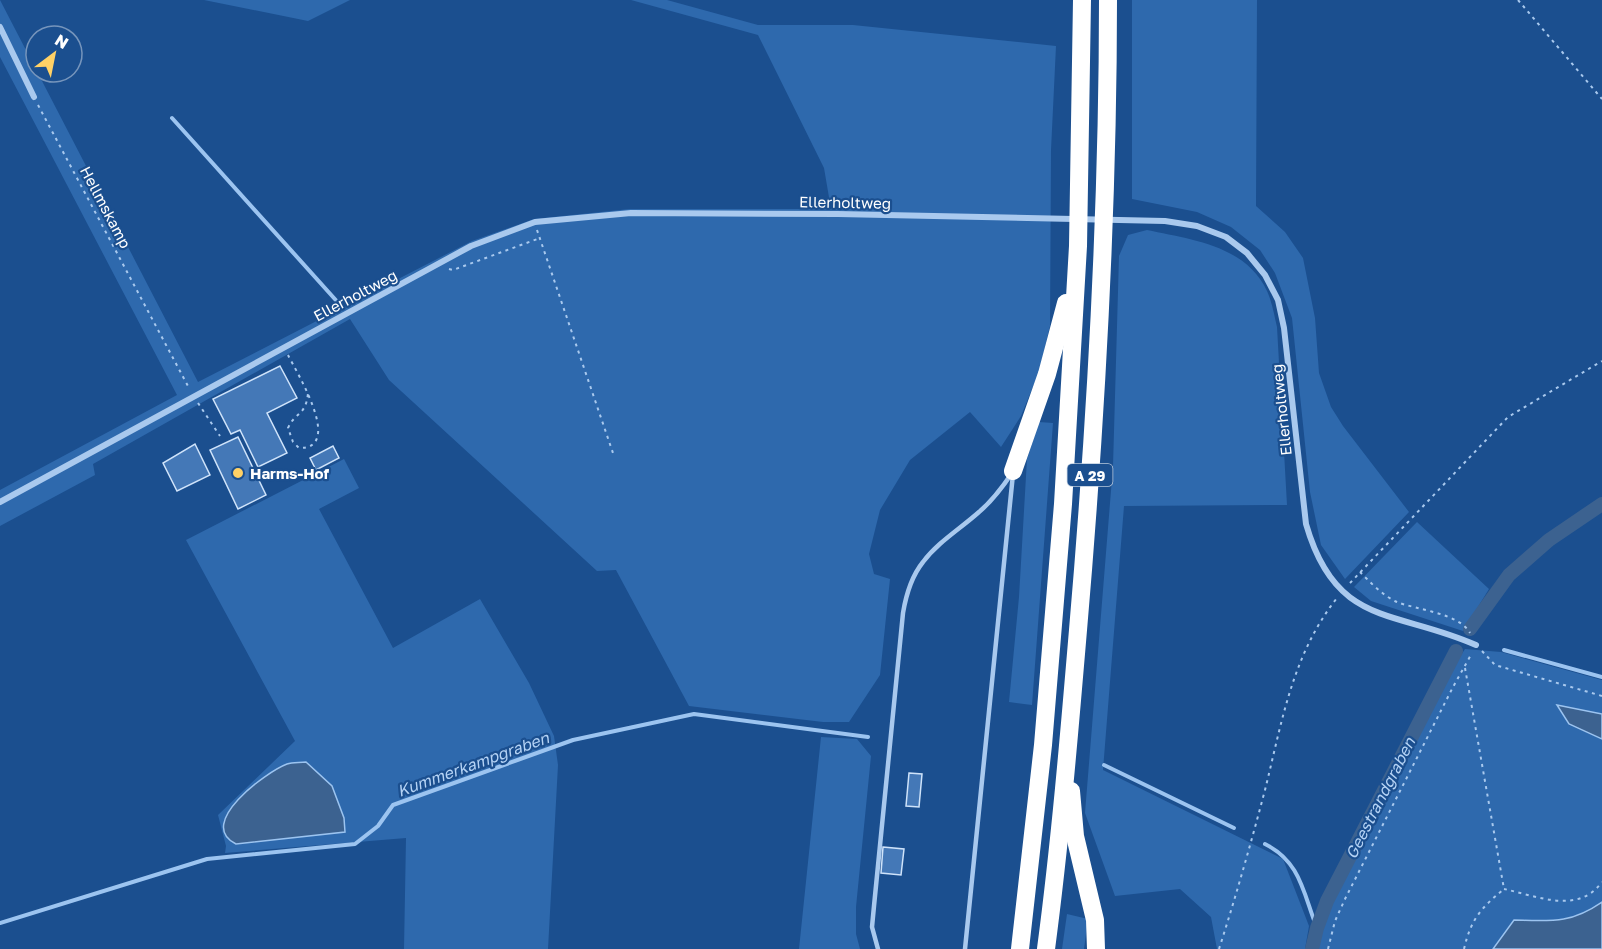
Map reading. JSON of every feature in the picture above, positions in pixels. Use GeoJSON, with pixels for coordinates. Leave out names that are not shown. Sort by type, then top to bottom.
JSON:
{"type":"FeatureCollection","features":[{"type":"Feature","properties":{"kind":"highway","name":"A 29"},"geometry":{"type":"LineString","coordinates":[[1020,949],[1043,745],[1063,504],[1078,246],[1083,0]]}},
{"type":"Feature","properties":{"kind":"highway","name":"A 29"},"geometry":{"type":"LineString","coordinates":[[1046,949],[1068,749],[1089,504],[1102,258],[1108,84],[1108,0]]}},
{"type":"Feature","properties":{"kind":"highway"},"geometry":{"type":"LineString","coordinates":[[1013,471],[1059,335],[1078,246]]}},
{"type":"Feature","properties":{"kind":"highway"},"geometry":{"type":"LineString","coordinates":[[1068,749],[1075,836],[1095,920],[1096,949]]}},
{"type":"Feature","properties":{"kind":"street"},"geometry":{"type":"LineString","coordinates":[[0,27],[34,97]]}},
{"type":"Feature","properties":{"kind":"street","name":"Ellerholtweg"},"geometry":{"type":"LineString","coordinates":[[0,502],[473,246],[535,222],[631,213],[1053,217],[1166,221],[1197,226],[1226,237],[1247,253],[1265,274],[1278,300],[1284,328],[1306,524],[1313,549],[1322,565],[1342,591],[1370,611],[1454,635],[1474,644]]}},
{"type":"Feature","properties":{"kind":"lane"},"geometry":{"type":"LineString","coordinates":[[878,949],[872,927],[906,597],[912,579],[923,562],[991,500],[1013,471]]}},
{"type":"Feature","properties":{"kind":"lane"},"geometry":{"type":"LineString","coordinates":[[965,949],[1013,471]]}},
{"type":"Feature","properties":{"kind":"path"},"geometry":{"type":"LineString","coordinates":[[1518,0],[1602,99]]}},
{"type":"Feature","properties":{"kind":"path","name":"Hellmskamp"},"geometry":{"type":"LineString","coordinates":[[34,97],[194,396],[220,436]]}},
{"type":"Feature","properties":{"kind":"path"},"geometry":{"type":"LineString","coordinates":[[535,222],[614,456]]}},
{"type":"Feature","properties":{"kind":"path"},"geometry":{"type":"LineString","coordinates":[[435,266],[453,270],[540,238]]}},
{"type":"Feature","properties":{"kind":"path"},"geometry":{"type":"LineString","coordinates":[[283,347],[308,393],[319,432],[317,442],[313,446],[299,448],[293,442],[288,428],[290,422],[304,411],[308,393]]}},
{"type":"Feature","properties":{"kind":"path"},"geometry":{"type":"LineString","coordinates":[[1219,949],[1265,791],[1290,686],[1308,642],[1342,591],[1508,417],[1602,361]]}},
{"type":"Feature","properties":{"kind":"path"},"geometry":{"type":"LineString","coordinates":[[1328,949],[1335,921],[1453,687],[1465,668],[1474,644],[1467,627],[1456,620],[1394,601],[1360,572]]}},
{"type":"Feature","properties":{"kind":"path"},"geometry":{"type":"LineString","coordinates":[[1474,644],[1495,665],[1602,696]]}},
{"type":"Feature","properties":{"kind":"path"},"geometry":{"type":"LineString","coordinates":[[1465,668],[1504,889]]}},
{"type":"Feature","properties":{"kind":"path"},"geometry":{"type":"LineString","coordinates":[[1504,889],[1565,902],[1581,899],[1602,882]]}},
{"type":"Feature","properties":{"kind":"path"},"geometry":{"type":"LineString","coordinates":[[1464,949],[1468,932],[1482,907],[1504,889]]}},
{"type":"Feature","properties":{"kind":"shaded area"},"geometry":{"type":"Polygon","coordinates":[[[0,0],[24,46],[24,84],[44,84],[198,382],[472,241],[534,219],[630,209],[831,209],[824,168],[758,35],[631,0],[667,0],[758,25],[853,25],[1056,46],[1051,150],[1050,326],[1039,372],[1021,416],[1001,447],[970,412],[910,460],[880,510],[869,554],[874,574],[890,579],[880,675],[849,722],[823,722],[689,706],[616,570],[597,571],[389,380],[350,319],[93,464],[95,475],[0,526],[0,490],[177,395],[0,57],[0,0]]]}},
{"type":"Feature","properties":{"kind":"shaded area"},"geometry":{"type":"Polygon","coordinates":[[[204,0],[350,0],[308,21],[204,0]]]}},
{"type":"Feature","properties":{"kind":"shaded area"},"geometry":{"type":"Polygon","coordinates":[[[1132,0],[1257,0],[1256,206],[1285,232],[1303,258],[1315,318],[1319,373],[1331,407],[1409,512],[1345,579],[1321,545],[1310,492],[1292,318],[1275,273],[1260,250],[1231,227],[1197,212],[1132,199],[1132,0]]]}},
{"type":"Feature","properties":{"kind":"shaded area"},"geometry":{"type":"Polygon","coordinates":[[[1147,230],[1198,241],[1231,254],[1245,263],[1258,276],[1267,291],[1277,327],[1287,505],[1124,506],[1103,770],[1283,859],[1309,926],[1305,949],[1217,949],[1211,917],[1180,889],[1115,896],[1085,813],[1113,466],[1119,256],[1128,235],[1147,230]]]}},
{"type":"Feature","properties":{"kind":"shaded area"},"geometry":{"type":"Polygon","coordinates":[[[1039,422],[1053,423],[1032,705],[1009,702],[1019,597],[1027,459],[1039,422]]]}},
{"type":"Feature","properties":{"kind":"shaded area"},"geometry":{"type":"Polygon","coordinates":[[[344,459],[359,488],[319,509],[393,648],[480,599],[529,683],[554,736],[558,765],[548,949],[404,949],[406,838],[225,853],[226,846],[218,815],[295,741],[186,540],[344,459]]]}},
{"type":"Feature","properties":{"kind":"shaded area"},"geometry":{"type":"Polygon","coordinates":[[[1417,522],[1489,589],[1463,631],[1371,601],[1354,587],[1417,522]]]}},
{"type":"Feature","properties":{"kind":"shaded area"},"geometry":{"type":"Polygon","coordinates":[[[1465,649],[1501,652],[1602,680],[1602,714],[1558,705],[1569,725],[1602,739],[1602,902],[1570,917],[1539,921],[1514,920],[1493,949],[1316,949],[1330,902],[1447,677],[1465,649]]]}},
{"type":"Feature","properties":{"kind":"shaded area"},"geometry":{"type":"Polygon","coordinates":[[[1557,705],[1602,714],[1602,739],[1569,724],[1557,705]]]}},
{"type":"Feature","properties":{"kind":"shaded area"},"geometry":{"type":"Polygon","coordinates":[[[821,737],[857,739],[871,756],[856,907],[856,934],[860,949],[799,949],[821,737]]]}},
{"type":"Feature","properties":{"kind":"shaded area"},"geometry":{"type":"Polygon","coordinates":[[[306,762],[332,786],[344,818],[345,832],[236,844],[226,835],[224,824],[229,812],[251,788],[264,777],[287,764],[306,762]]]}},
{"type":"Feature","properties":{"kind":"shaded area"},"geometry":{"type":"Polygon","coordinates":[[[1602,902],[1602,949],[1493,949],[1514,920],[1550,921],[1570,918],[1602,902]]]}},
{"type":"Feature","properties":{"kind":"shaded area"},"geometry":{"type":"Polygon","coordinates":[[[1067,914],[1088,919],[1084,949],[1062,949],[1067,914]]]}},
{"type":"Feature","properties":{"kind":"building"},"geometry":{"type":"Polygon","coordinates":[[[280,366],[297,398],[267,413],[287,453],[258,467],[240,430],[231,434],[213,399],[280,366]]]}},
{"type":"Feature","properties":{"kind":"building","name":"Harms-Hof"},"geometry":{"type":"Polygon","coordinates":[[[238,437],[266,495],[238,509],[210,450],[238,437]]]}},
{"type":"Feature","properties":{"kind":"building"},"geometry":{"type":"Polygon","coordinates":[[[195,444],[210,475],[177,491],[163,463],[195,444]]]}},
{"type":"Feature","properties":{"kind":"building"},"geometry":{"type":"Polygon","coordinates":[[[333,446],[339,458],[316,470],[310,458],[333,446]]]}},
{"type":"Feature","properties":{"kind":"building"},"geometry":{"type":"Polygon","coordinates":[[[909,773],[922,774],[919,807],[906,806],[909,773]]]}},
{"type":"Feature","properties":{"kind":"building"},"geometry":{"type":"Polygon","coordinates":[[[883,847],[904,849],[901,875],[881,873],[883,847]]]}},
{"type":"Feature","properties":{"kind":"waterway"},"geometry":{"type":"LineString","coordinates":[[172,118],[342,307]]}},
{"type":"Feature","properties":{"kind":"waterway","name":"Geestrandgraben"},"geometry":{"type":"LineString","coordinates":[[1470,629],[1509,575],[1549,540],[1602,504]]}},
{"type":"Feature","properties":{"kind":"waterway"},"geometry":{"type":"LineString","coordinates":[[1504,650],[1602,677]]}},
{"type":"Feature","properties":{"kind":"waterway","name":"Geestrandgraben"},"geometry":{"type":"LineString","coordinates":[[1312,949],[1327,901],[1456,651]]}},
{"type":"Feature","properties":{"kind":"waterway","name":"Kummerkampgraben"},"geometry":{"type":"LineString","coordinates":[[0,923],[207,859],[355,844],[378,826],[393,805],[573,740],[694,714],[868,737]]}},
{"type":"Feature","properties":{"kind":"waterway","name":"Kummerkampgraben"},"geometry":{"type":"LineString","coordinates":[[1104,765],[1234,828]]}},
{"type":"Feature","properties":{"kind":"waterway","name":"Kummerkampgraben"},"geometry":{"type":"LineString","coordinates":[[1265,844],[1277,851],[1294,869],[1317,928]]}},
{"type":"Feature","properties":{"kind":"place","name":"Harms-Hof"},"geometry":{"type":"Point","coordinates":[238,473]}}]}
